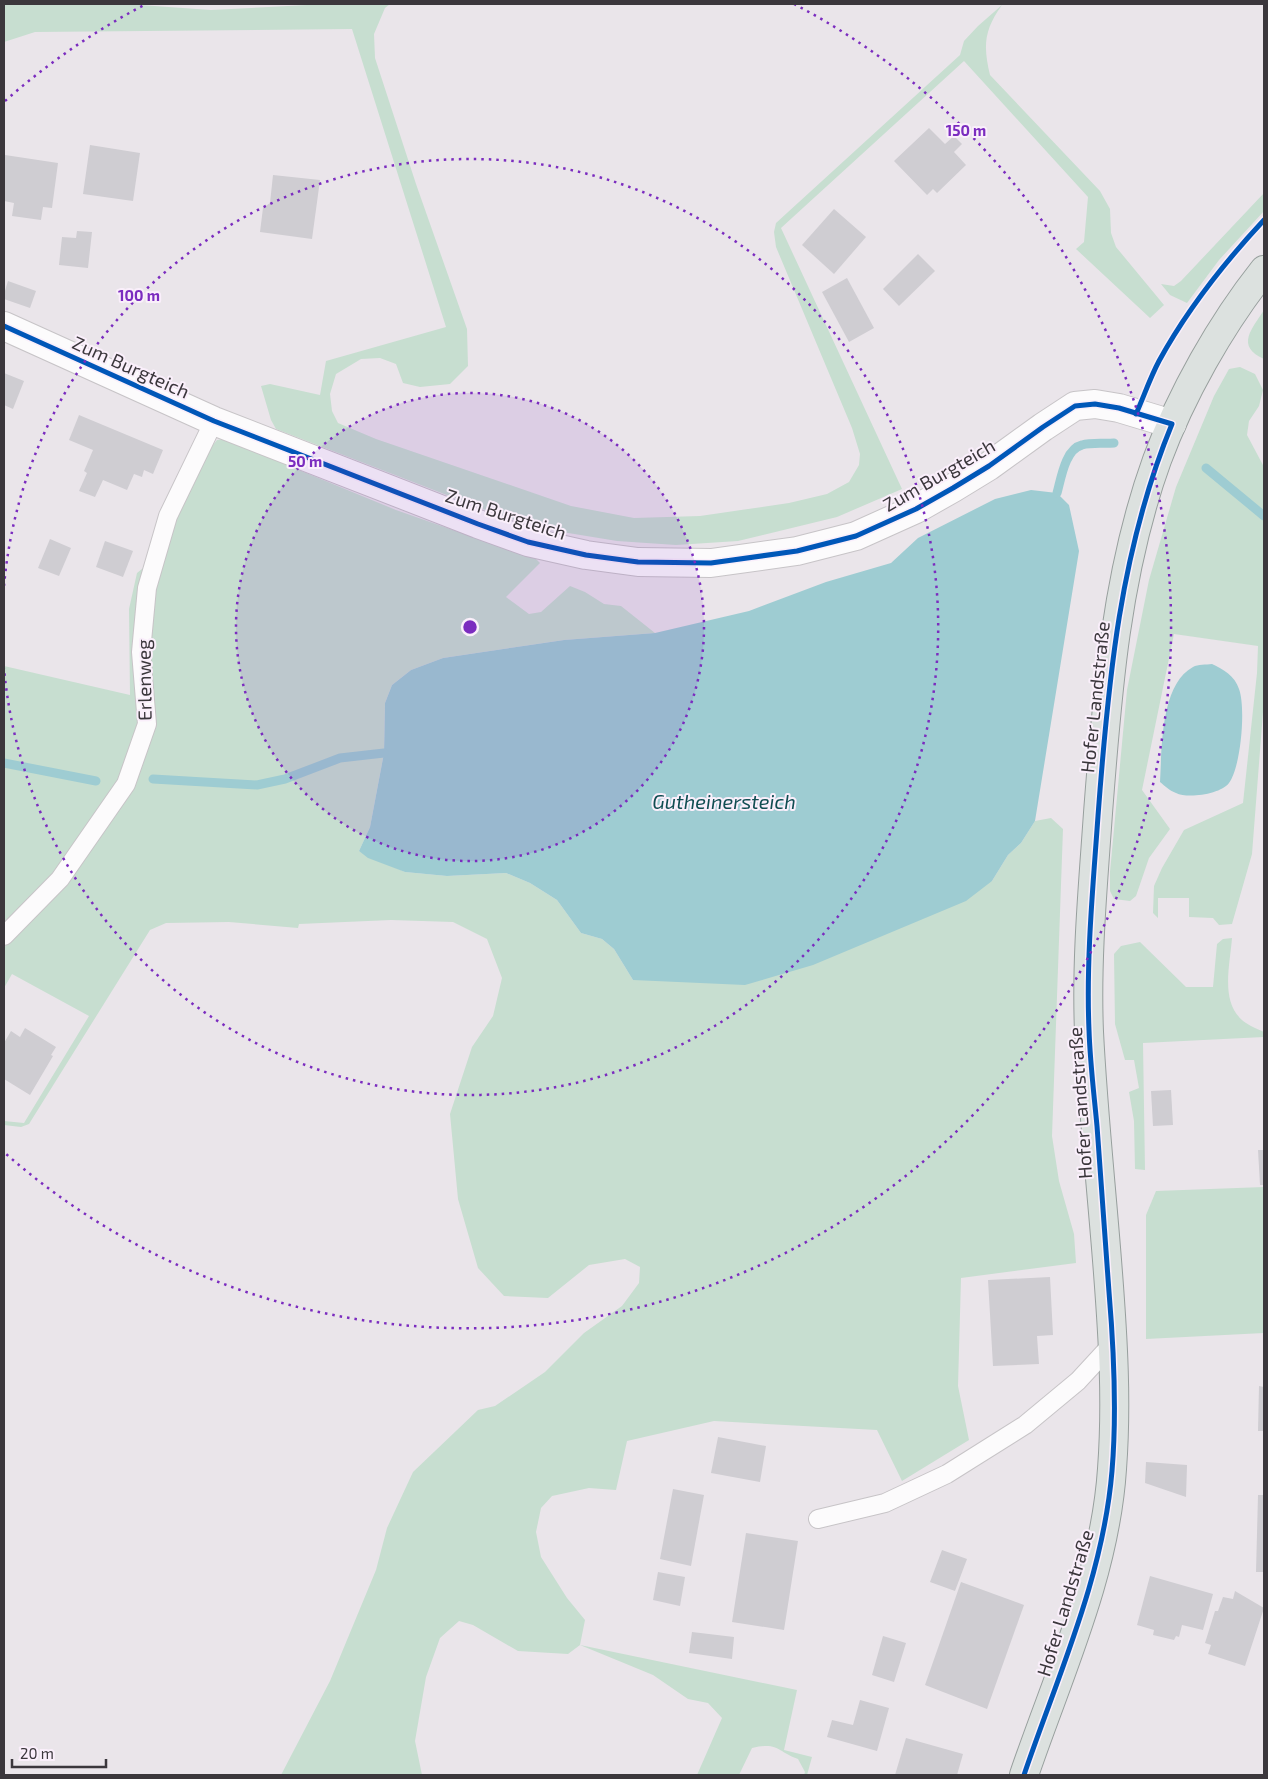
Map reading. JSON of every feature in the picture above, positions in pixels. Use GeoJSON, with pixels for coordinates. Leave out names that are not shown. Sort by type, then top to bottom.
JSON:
{"type":"FeatureCollection","features":[{"type":"Feature","properties":{"kind":"main road","name":"Hofer Landstraße"},"geometry":{"type":"LineString","coordinates":[[1024,1775],[1079,1622],[1100,1549],[1112,1472],[1114,1417],[1113,1343],[1089,1029],[1089,929],[1103,752],[1114,644],[1122,593],[1157,461],[1172,424],[1206,356],[1252,285],[1264,270]]}},
{"type":"Feature","properties":{"kind":"street","name":"Zum Burgteich"},"geometry":{"type":"LineString","coordinates":[[4,326],[214,421],[528,542],[586,555],[638,562],[702,563],[797,552],[856,536],[916,509],[952,488],[989,466],[1043,426],[1075,406],[1095,404],[1125,410],[1172,424]]}},
{"type":"Feature","properties":{"kind":"lane","name":"Erlenweg"},"geometry":{"type":"LineString","coordinates":[[4,936],[60,879],[126,784],[147,724],[140,652],[147,588],[168,516],[214,421]]}},
{"type":"Feature","properties":{"kind":"lane"},"geometry":{"type":"LineString","coordinates":[[818,1519],[885,1502],[946,1474],[1025,1425],[1078,1381],[1113,1343]]}},
{"type":"Feature","properties":{"kind":"green space"},"geometry":{"type":"Polygon","coordinates":[[[4,4],[126,4],[211,10],[326,4],[390,4],[385,8],[374,34],[375,58],[416,184],[467,329],[468,366],[450,384],[420,387],[403,383],[396,364],[380,358],[361,359],[336,374],[330,394],[332,411],[338,423],[376,439],[571,506],[634,518],[700,516],[789,503],[827,494],[849,482],[859,465],[860,454],[852,428],[776,247],[774,232],[776,223],[960,55],[964,41],[1002,5],[988,30],[986,55],[990,75],[1100,191],[1110,209],[1111,233],[1116,247],[1164,305],[1150,318],[1076,249],[1084,242],[1088,197],[964,61],[781,228],[902,489],[837,517],[738,541],[676,545],[617,541],[556,531],[501,516],[276,429],[271,420],[261,386],[270,384],[320,395],[326,361],[446,327],[352,29],[35,32],[4,42],[4,4]]]}},
{"type":"Feature","properties":{"kind":"green space"},"geometry":{"type":"Polygon","coordinates":[[[1264,193],[1264,211],[1219,260],[1187,303],[1170,295],[1161,284],[1174,286],[1181,281],[1264,193]]]}},
{"type":"Feature","properties":{"kind":"green space"},"geometry":{"type":"Polygon","coordinates":[[[1264,310],[1264,359],[1250,349],[1248,343],[1251,330],[1264,310]]]}},
{"type":"Feature","properties":{"kind":"green space"},"geometry":{"type":"Polygon","coordinates":[[[1240,367],[1255,374],[1263,390],[1259,406],[1249,421],[1247,435],[1264,467],[1264,699],[1252,854],[1232,924],[1219,925],[1213,918],[1189,917],[1189,898],[1158,898],[1158,918],[1153,913],[1154,886],[1184,830],[1243,803],[1257,673],[1258,646],[1174,634],[1142,790],[1170,829],[1149,858],[1136,896],[1130,901],[1114,899],[1110,891],[1110,872],[1127,690],[1149,580],[1176,487],[1214,396],[1229,369],[1240,367]]]}},
{"type":"Feature","properties":{"kind":"green space"},"geometry":{"type":"Polygon","coordinates":[[[224,439],[396,510],[536,559],[540,563],[506,597],[529,614],[541,612],[570,586],[585,592],[604,604],[621,606],[655,633],[564,640],[443,658],[411,670],[392,685],[385,703],[384,753],[370,827],[359,851],[405,872],[447,876],[506,873],[530,883],[557,900],[581,933],[602,939],[614,949],[633,980],[992,881],[1008,855],[1021,843],[1035,821],[1051,818],[1063,829],[1052,1136],[1059,1181],[1074,1234],[1076,1263],[961,1278],[958,1386],[969,1440],[902,1481],[877,1430],[714,1421],[627,1441],[616,1490],[589,1488],[552,1496],[541,1508],[536,1532],[541,1557],[567,1598],[585,1620],[580,1645],[568,1654],[518,1651],[473,1625],[459,1621],[440,1638],[426,1677],[415,1741],[422,1775],[281,1775],[330,1681],[376,1570],[387,1528],[413,1472],[478,1410],[495,1406],[545,1372],[584,1333],[622,1306],[639,1283],[640,1267],[625,1259],[589,1265],[548,1298],[504,1296],[478,1268],[458,1199],[450,1114],[472,1047],[493,1016],[502,978],[487,939],[453,922],[391,920],[299,924],[298,928],[229,922],[166,923],[150,930],[29,1124],[21,1127],[4,1125],[4,1121],[24,1123],[89,1016],[12,974],[4,988],[4,948],[11,938],[4,925],[4,666],[130,695],[129,609],[137,573],[163,552],[176,512],[204,456],[217,440],[224,439]]]}},
{"type":"Feature","properties":{"kind":"green space"},"geometry":{"type":"Polygon","coordinates":[[[1232,938],[1228,984],[1232,1006],[1246,1023],[1264,1032],[1264,1037],[1143,1043],[1145,1170],[1135,1169],[1134,1121],[1129,1092],[1139,1088],[1134,1060],[1125,1060],[1115,1024],[1114,954],[1121,946],[1140,942],[1186,987],[1213,987],[1217,944],[1223,939],[1232,938]]]}},
{"type":"Feature","properties":{"kind":"green space"},"geometry":{"type":"Polygon","coordinates":[[[1264,1187],[1264,1333],[1146,1339],[1146,1215],[1156,1191],[1264,1187]]]}},
{"type":"Feature","properties":{"kind":"green space"},"geometry":{"type":"Polygon","coordinates":[[[580,1645],[797,1690],[784,1750],[812,1757],[807,1775],[804,1775],[805,1772],[798,1759],[777,1748],[761,1746],[752,1748],[739,1775],[697,1775],[722,1718],[708,1703],[688,1699],[653,1675],[580,1645]]]}},
{"type":"Feature","properties":{"kind":"water","name":"Gutheinersteich"},"geometry":{"type":"Polygon","coordinates":[[[1031,490],[1057,493],[1069,505],[1079,551],[1035,821],[1021,843],[1008,855],[992,881],[966,901],[813,965],[745,985],[633,980],[614,949],[602,939],[581,933],[557,900],[530,883],[506,873],[447,876],[405,872],[368,858],[359,851],[370,827],[384,753],[385,703],[392,685],[411,670],[443,658],[564,640],[655,633],[749,611],[826,582],[891,563],[918,538],[995,499],[1031,490]]]}},
{"type":"Feature","properties":{"kind":"water"},"geometry":{"type":"Polygon","coordinates":[[[1212,664],[1232,677],[1239,689],[1242,722],[1237,764],[1229,783],[1225,787],[1212,793],[1181,795],[1160,782],[1165,719],[1174,688],[1182,676],[1195,666],[1212,664]]]}},
{"type":"Feature","properties":{"kind":"building"},"geometry":{"type":"Polygon","coordinates":[[[929,128],[945,144],[954,136],[962,144],[954,152],[966,165],[937,193],[933,189],[927,195],[894,161],[929,128]]]}},
{"type":"Feature","properties":{"kind":"building"},"geometry":{"type":"Polygon","coordinates":[[[90,145],[140,153],[133,201],[83,194],[90,145]]]}},
{"type":"Feature","properties":{"kind":"building"},"geometry":{"type":"Polygon","coordinates":[[[5,155],[58,163],[52,208],[43,207],[41,220],[12,216],[14,203],[4,201],[5,155]]]}},
{"type":"Feature","properties":{"kind":"building"},"geometry":{"type":"Polygon","coordinates":[[[273,175],[320,180],[312,239],[260,232],[263,208],[270,203],[273,175]]]}},
{"type":"Feature","properties":{"kind":"building"},"geometry":{"type":"Polygon","coordinates":[[[834,209],[866,237],[834,274],[802,245],[834,209]]]}},
{"type":"Feature","properties":{"kind":"building"},"geometry":{"type":"Polygon","coordinates":[[[77,231],[92,232],[88,268],[59,265],[62,237],[76,238],[77,231]]]}},
{"type":"Feature","properties":{"kind":"building"},"geometry":{"type":"Polygon","coordinates":[[[918,254],[935,271],[899,306],[883,289],[918,254]]]}},
{"type":"Feature","properties":{"kind":"building"},"geometry":{"type":"Polygon","coordinates":[[[847,278],[874,328],[849,342],[822,292],[847,278]]]}},
{"type":"Feature","properties":{"kind":"building"},"geometry":{"type":"Polygon","coordinates":[[[8,281],[36,291],[30,308],[4,299],[8,281]]]}},
{"type":"Feature","properties":{"kind":"building"},"geometry":{"type":"Polygon","coordinates":[[[4,373],[24,381],[13,409],[4,405],[4,373]]]}},
{"type":"Feature","properties":{"kind":"building"},"geometry":{"type":"Polygon","coordinates":[[[79,415],[163,450],[153,474],[144,470],[142,477],[134,474],[127,490],[103,480],[95,497],[79,491],[87,473],[84,471],[93,450],[69,440],[79,415]]]}},
{"type":"Feature","properties":{"kind":"building"},"geometry":{"type":"Polygon","coordinates":[[[50,539],[71,548],[59,576],[38,568],[50,539]]]}},
{"type":"Feature","properties":{"kind":"building"},"geometry":{"type":"Polygon","coordinates":[[[105,541],[133,551],[123,577],[96,567],[105,541]]]}},
{"type":"Feature","properties":{"kind":"building"},"geometry":{"type":"Polygon","coordinates":[[[25,1028],[56,1047],[51,1055],[53,1056],[30,1095],[4,1079],[4,1043],[11,1031],[20,1037],[25,1028]]]}},
{"type":"Feature","properties":{"kind":"building"},"geometry":{"type":"Polygon","coordinates":[[[1171,1090],[1173,1125],[1153,1126],[1151,1091],[1171,1090]]]}},
{"type":"Feature","properties":{"kind":"building"},"geometry":{"type":"Polygon","coordinates":[[[1258,1150],[1264,1150],[1264,1185],[1260,1185],[1258,1150]]]}},
{"type":"Feature","properties":{"kind":"building"},"geometry":{"type":"Polygon","coordinates":[[[1050,1277],[1053,1335],[1037,1336],[1039,1364],[993,1366],[988,1280],[1050,1277]]]}},
{"type":"Feature","properties":{"kind":"building"},"geometry":{"type":"Polygon","coordinates":[[[1259,1386],[1264,1387],[1264,1431],[1258,1431],[1259,1386]]]}},
{"type":"Feature","properties":{"kind":"building"},"geometry":{"type":"Polygon","coordinates":[[[718,1437],[766,1446],[760,1482],[711,1473],[718,1437]]]}},
{"type":"Feature","properties":{"kind":"building"},"geometry":{"type":"Polygon","coordinates":[[[1146,1462],[1187,1465],[1186,1497],[1145,1483],[1146,1462]]]}},
{"type":"Feature","properties":{"kind":"building"},"geometry":{"type":"Polygon","coordinates":[[[673,1489],[704,1495],[691,1566],[660,1559],[673,1489]]]}},
{"type":"Feature","properties":{"kind":"building"},"geometry":{"type":"Polygon","coordinates":[[[1258,1495],[1264,1495],[1264,1572],[1256,1572],[1258,1495]]]}},
{"type":"Feature","properties":{"kind":"building"},"geometry":{"type":"Polygon","coordinates":[[[746,1533],[798,1541],[784,1630],[732,1622],[746,1533]]]}},
{"type":"Feature","properties":{"kind":"building"},"geometry":{"type":"Polygon","coordinates":[[[942,1550],[967,1559],[955,1591],[930,1582],[942,1550]]]}},
{"type":"Feature","properties":{"kind":"building"},"geometry":{"type":"Polygon","coordinates":[[[658,1572],[685,1577],[680,1606],[653,1600],[658,1572]]]}},
{"type":"Feature","properties":{"kind":"building"},"geometry":{"type":"Polygon","coordinates":[[[1150,1576],[1213,1594],[1203,1630],[1182,1625],[1179,1637],[1176,1636],[1174,1640],[1153,1635],[1154,1630],[1137,1625],[1150,1576]]]}},
{"type":"Feature","properties":{"kind":"building"},"geometry":{"type":"Polygon","coordinates":[[[961,1582],[1024,1605],[987,1709],[925,1685],[961,1582]]]}},
{"type":"Feature","properties":{"kind":"building"},"geometry":{"type":"Polygon","coordinates":[[[1235,1591],[1264,1608],[1245,1666],[1208,1654],[1211,1645],[1205,1643],[1215,1611],[1218,1611],[1223,1597],[1233,1599],[1235,1591]]]}},
{"type":"Feature","properties":{"kind":"building"},"geometry":{"type":"Polygon","coordinates":[[[692,1632],[734,1637],[732,1659],[689,1653],[692,1632]]]}},
{"type":"Feature","properties":{"kind":"building"},"geometry":{"type":"Polygon","coordinates":[[[883,1636],[906,1643],[894,1682],[872,1675],[883,1636]]]}},
{"type":"Feature","properties":{"kind":"building"},"geometry":{"type":"Polygon","coordinates":[[[860,1700],[889,1708],[877,1751],[827,1737],[832,1720],[853,1725],[860,1700]]]}},
{"type":"Feature","properties":{"kind":"building"},"geometry":{"type":"Polygon","coordinates":[[[906,1738],[963,1754],[957,1775],[895,1775],[906,1738]]]}},
{"type":"Feature","properties":{"kind":"waterway"},"geometry":{"type":"LineString","coordinates":[[1057,493],[1071,452],[1082,445],[1114,443]]}},
{"type":"Feature","properties":{"kind":"waterway"},"geometry":{"type":"LineString","coordinates":[[1206,468],[1264,516]]}},
{"type":"Feature","properties":{"kind":"waterway"},"geometry":{"type":"LineString","coordinates":[[153,779],[257,785],[285,779],[340,758],[384,753]]}},
{"type":"Feature","properties":{"kind":"waterway"},"geometry":{"type":"LineString","coordinates":[[4,763],[96,781]]}},
{"type":"Feature","properties":{"kind":"cycle path"},"geometry":{"type":"LineString","coordinates":[[1136,414],[1156,367],[1182,323],[1220,270],[1264,220]]}},
{"type":"Feature","properties":{"kind":"cycle path"},"geometry":{"type":"LineString","coordinates":[[4,326],[214,421],[478,524],[528,542],[586,555],[638,562],[711,563],[797,551],[856,536],[916,509],[953,488],[989,466],[1075,406],[1095,404],[1119,408],[1172,424],[1154,472],[1140,520],[1128,568],[1119,617],[1106,716],[1090,923],[1088,1003],[1091,1066],[1111,1314],[1115,1404],[1112,1471],[1107,1511],[1089,1588],[1024,1775]]}}]}
